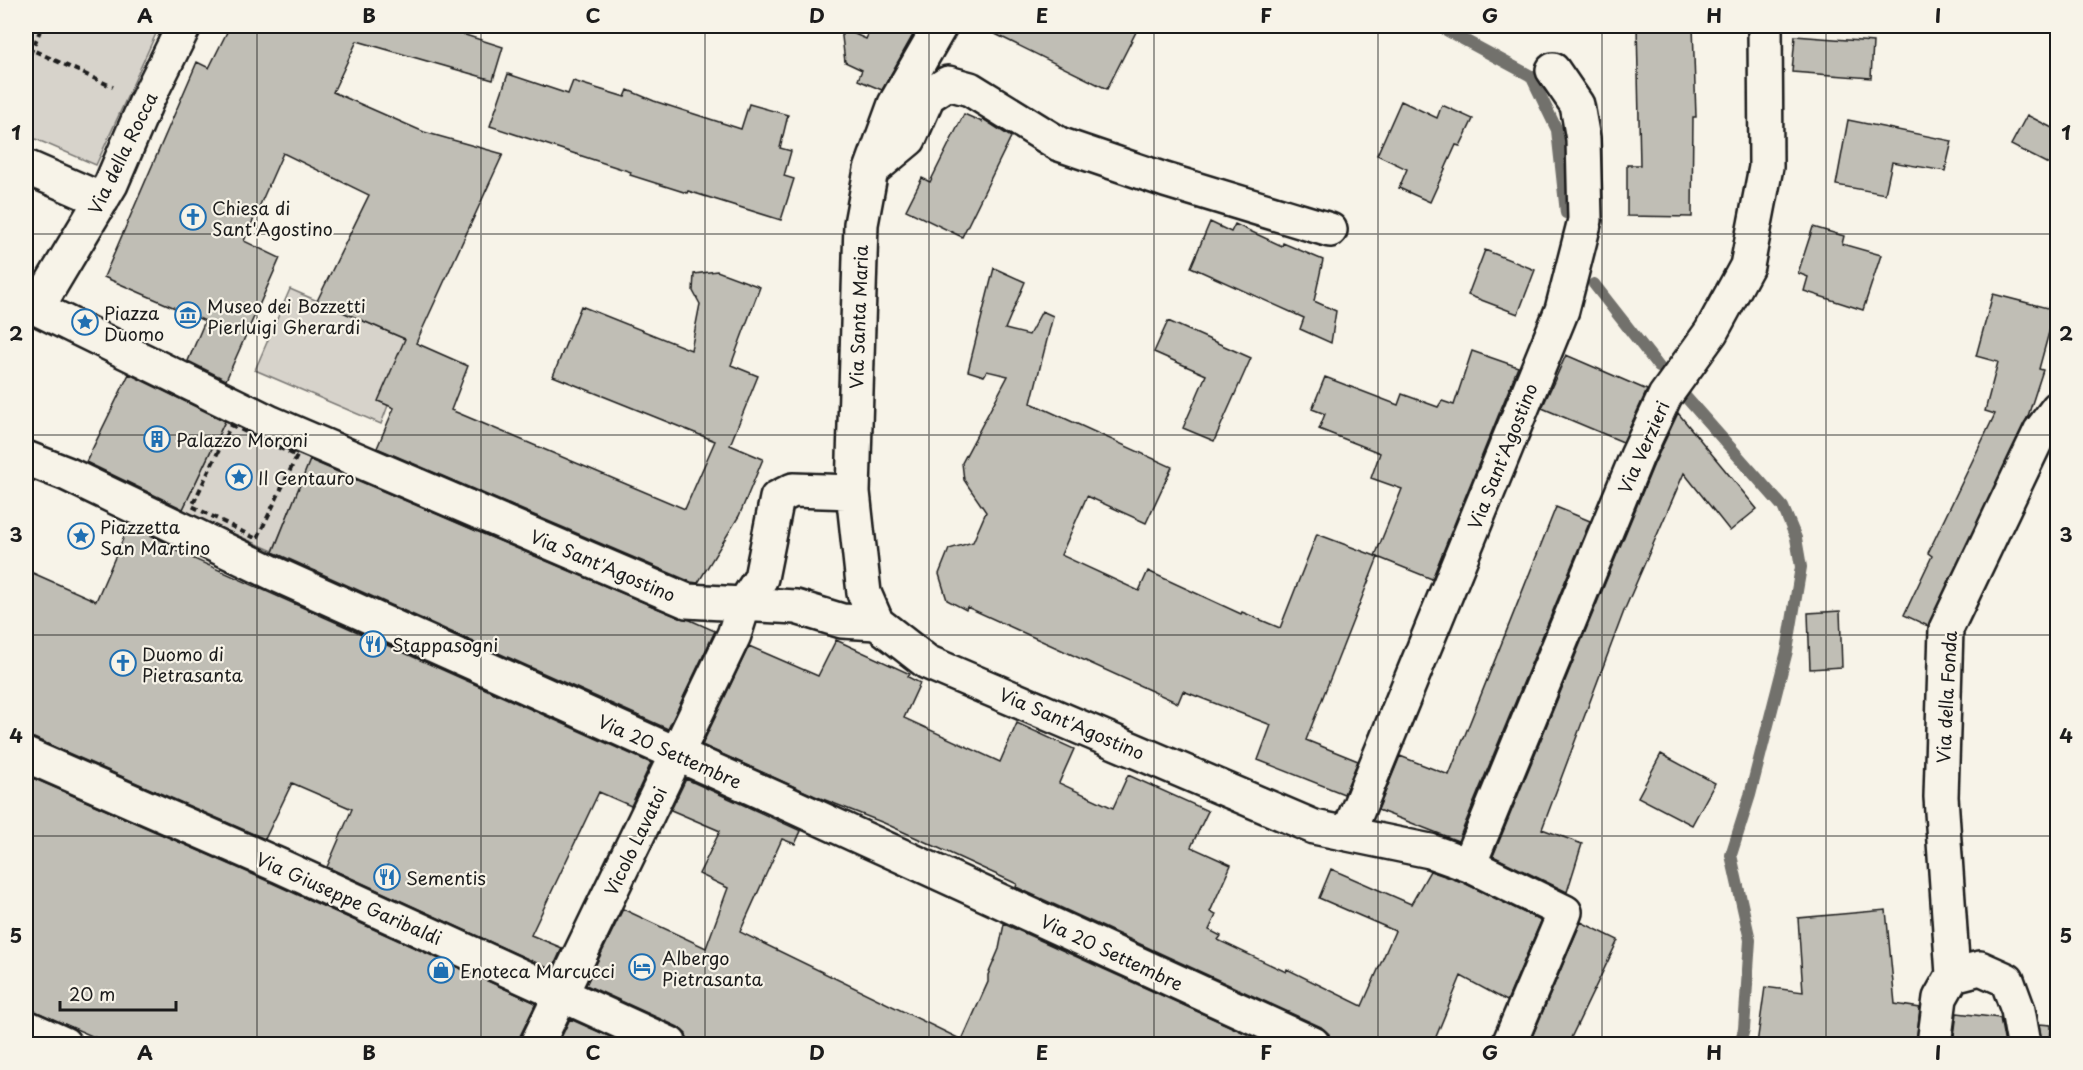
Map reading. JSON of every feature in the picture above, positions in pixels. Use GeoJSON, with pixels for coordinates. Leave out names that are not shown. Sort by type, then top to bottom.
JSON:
{"type":"FeatureCollection","features":[{"type":"Feature","properties":{"kind":"street","name":"Via della Rocca"},"geometry":{"type":"LineString","coordinates":[[31,305],[111,184],[147,100],[183,26]]}},
{"type":"Feature","properties":{"kind":"street","name":"Via Santa Maria"},"geometry":{"type":"LineString","coordinates":[[877,623],[864,593],[853,492],[861,224],[871,170],[895,104],[940,26]]}},
{"type":"Feature","properties":{"kind":"street","name":"Via Verzieri"},"geometry":{"type":"LineString","coordinates":[[1469,865],[1637,456],[1665,396],[1711,332],[1747,266],[1766,167],[1765,26]]}},
{"type":"Feature","properties":{"kind":"street","name":"Via Sant'Agostino"},"geometry":{"type":"LineString","coordinates":[[1348,834],[1562,310],[1585,220],[1583,139],[1577,105],[1553,70]]}},
{"type":"Feature","properties":{"kind":"street"},"geometry":{"type":"LineString","coordinates":[[871,170],[909,138],[928,96],[948,83],[970,89],[1059,144],[1166,180],[1330,230]]}},
{"type":"Feature","properties":{"kind":"street"},"geometry":{"type":"LineString","coordinates":[[26,167],[102,200]]}},
{"type":"Feature","properties":{"kind":"street","name":"Via Sant'Agostino"},"geometry":{"type":"LineString","coordinates":[[31,305],[271,423],[687,601],[796,607],[842,621],[877,623],[927,662],[1314,827],[1430,851],[1469,865],[1565,912],[1509,1044]]}},
{"type":"Feature","properties":{"kind":"street","name":"Via della Fonda"},"geometry":{"type":"LineString","coordinates":[[1953,975],[1941,797],[1946,629],[2040,432],[2058,408]]}},
{"type":"Feature","properties":{"kind":"street","name":"Via 20 Settembre"},"geometry":{"type":"LineString","coordinates":[[26,458],[67,474],[273,573],[1313,1044]]}},
{"type":"Feature","properties":{"kind":"street","name":"Vicolo Lavatoi"},"geometry":{"type":"LineString","coordinates":[[537,1044],[734,635],[744,604],[761,578],[777,498],[793,490],[853,492]]}},
{"type":"Feature","properties":{"kind":"street","name":"Via Giuseppe Garibaldi"},"geometry":{"type":"LineString","coordinates":[[26,755],[290,871],[670,1044]]}},
{"type":"Feature","properties":{"kind":"street"},"geometry":{"type":"LineString","coordinates":[[1934,1044],[1940,998],[1953,975],[1980,968],[2007,980],[2018,1010],[2024,1044]]}},
{"type":"Feature","properties":{"kind":"street"},"geometry":{"type":"LineString","coordinates":[[26,1027],[64,1044]]}},
{"type":"Feature","properties":{"kind":"path"},"geometry":{"type":"LineString","coordinates":[[26,64],[42,26]]}},
{"type":"Feature","properties":{"kind":"path"},"geometry":{"type":"LineString","coordinates":[[26,47],[147,100]]}},
{"type":"Feature","properties":{"kind":"path"},"geometry":{"type":"LineString","coordinates":[[231,425],[297,456],[256,539],[223,521],[192,506],[231,425]]}},
{"type":"Feature","properties":{"kind":"shaded area"},"geometry":{"type":"Polygon","coordinates":[[[26,26],[159,27],[96,165],[26,135],[26,26]]]}},
{"type":"Feature","properties":{"kind":"shaded area"},"geometry":{"type":"Polygon","coordinates":[[[290,289],[412,342],[381,424],[255,370],[290,289]]]}},
{"type":"Feature","properties":{"kind":"shaded area"},"geometry":{"type":"Polygon","coordinates":[[[229,413],[314,452],[273,551],[182,511],[229,413]]]}},
{"type":"Feature","properties":{"kind":"building"},"geometry":{"type":"Polygon","coordinates":[[[230,26],[437,26],[503,47],[493,80],[357,41],[333,92],[424,132],[503,154],[416,343],[468,366],[451,410],[685,509],[715,441],[553,376],[581,306],[691,350],[700,304],[693,291],[694,274],[717,271],[760,287],[731,365],[758,376],[730,445],[763,459],[739,516],[698,583],[377,448],[394,408],[378,401],[405,339],[317,301],[369,195],[283,153],[244,241],[280,258],[226,380],[188,361],[205,321],[104,277],[197,62],[209,68],[230,26]]]}},
{"type":"Feature","properties":{"kind":"building"},"geometry":{"type":"Polygon","coordinates":[[[872,26],[898,26],[914,33],[882,90],[858,80],[862,70],[845,62],[841,28],[866,39],[872,26]]]}},
{"type":"Feature","properties":{"kind":"building"},"geometry":{"type":"Polygon","coordinates":[[[979,26],[1139,26],[1107,89],[979,26]]]}},
{"type":"Feature","properties":{"kind":"building"},"geometry":{"type":"Polygon","coordinates":[[[1637,26],[1693,26],[1696,117],[1693,117],[1692,217],[1627,216],[1627,165],[1640,165],[1637,26]]]}},
{"type":"Feature","properties":{"kind":"building"},"geometry":{"type":"Polygon","coordinates":[[[1795,36],[1873,42],[1871,78],[1792,72],[1795,36]]]}},
{"type":"Feature","properties":{"kind":"building"},"geometry":{"type":"Polygon","coordinates":[[[508,74],[568,94],[573,81],[625,97],[628,90],[654,101],[741,129],[749,104],[788,115],[780,148],[791,151],[784,176],[794,179],[781,220],[630,175],[631,172],[490,126],[508,74]]]}},
{"type":"Feature","properties":{"kind":"building"},"geometry":{"type":"Polygon","coordinates":[[[1401,101],[1437,118],[1442,105],[1473,119],[1460,146],[1456,145],[1430,202],[1399,188],[1407,169],[1377,155],[1401,101]]]}},
{"type":"Feature","properties":{"kind":"building"},"geometry":{"type":"Polygon","coordinates":[[[964,114],[982,122],[983,119],[1011,137],[962,237],[906,210],[922,178],[930,182],[964,114]]]}},
{"type":"Feature","properties":{"kind":"building"},"geometry":{"type":"Polygon","coordinates":[[[2027,115],[2058,131],[2058,169],[2011,145],[2027,115]]]}},
{"type":"Feature","properties":{"kind":"building"},"geometry":{"type":"Polygon","coordinates":[[[1848,120],[1952,141],[1945,171],[1892,162],[1885,194],[1836,185],[1848,120]]]}},
{"type":"Feature","properties":{"kind":"building"},"geometry":{"type":"Polygon","coordinates":[[[1210,222],[1231,232],[1235,224],[1282,246],[1283,243],[1323,260],[1314,301],[1336,311],[1331,343],[1300,329],[1304,318],[1191,267],[1210,222]]]}},
{"type":"Feature","properties":{"kind":"building"},"geometry":{"type":"Polygon","coordinates":[[[1813,227],[1844,236],[1842,244],[1881,255],[1863,310],[1804,291],[1808,277],[1798,273],[1813,227]]]}},
{"type":"Feature","properties":{"kind":"building"},"geometry":{"type":"Polygon","coordinates":[[[1485,250],[1535,270],[1518,314],[1468,295],[1485,250]]]}},
{"type":"Feature","properties":{"kind":"building"},"geometry":{"type":"Polygon","coordinates":[[[994,268],[1025,282],[1005,329],[1029,335],[1042,311],[1053,316],[1031,403],[1172,467],[1146,523],[1087,496],[1061,555],[1139,591],[1148,571],[1241,614],[1242,612],[1280,628],[1317,534],[1378,557],[1306,740],[1358,761],[1344,794],[1258,760],[1271,725],[1183,691],[1178,703],[947,600],[939,574],[949,549],[973,542],[986,512],[964,480],[962,463],[1008,376],[987,371],[984,376],[968,371],[994,268]]]}},
{"type":"Feature","properties":{"kind":"building"},"geometry":{"type":"Polygon","coordinates":[[[1993,294],[2055,310],[2039,369],[2043,370],[2028,416],[1928,626],[1904,615],[1932,556],[1928,553],[1995,414],[1985,411],[1998,362],[1976,356],[1993,294]]]}},
{"type":"Feature","properties":{"kind":"building"},"geometry":{"type":"Polygon","coordinates":[[[1168,321],[1251,358],[1214,441],[1183,428],[1206,375],[1154,352],[1168,321]]]}},
{"type":"Feature","properties":{"kind":"building"},"geometry":{"type":"Polygon","coordinates":[[[1472,351],[1518,367],[1432,579],[1375,556],[1402,489],[1371,478],[1380,453],[1319,429],[1325,414],[1312,409],[1325,377],[1398,405],[1402,394],[1438,407],[1442,401],[1454,405],[1472,351]]]}},
{"type":"Feature","properties":{"kind":"building"},"geometry":{"type":"Polygon","coordinates":[[[1566,355],[1647,390],[1623,442],[1542,408],[1566,355]]]}},
{"type":"Feature","properties":{"kind":"building","name":"Palazzo Moroni"},"geometry":{"type":"Polygon","coordinates":[[[129,374],[225,421],[183,509],[86,462],[129,374]]]}},
{"type":"Feature","properties":{"kind":"building"},"geometry":{"type":"Polygon","coordinates":[[[1678,413],[1757,509],[1730,531],[1684,473],[1624,611],[1542,829],[1582,844],[1567,892],[1493,856],[1654,464],[1678,413]]]}},
{"type":"Feature","properties":{"kind":"building"},"geometry":{"type":"Polygon","coordinates":[[[310,460],[715,631],[668,729],[273,552],[310,460]]]}},
{"type":"Feature","properties":{"kind":"building"},"geometry":{"type":"Polygon","coordinates":[[[1556,507],[1590,521],[1458,841],[1378,810],[1400,756],[1449,775],[1556,507]]]}},
{"type":"Feature","properties":{"kind":"building"},"geometry":{"type":"Polygon","coordinates":[[[129,525],[167,543],[165,546],[651,763],[631,806],[599,792],[531,935],[562,948],[552,970],[327,867],[352,809],[292,783],[265,839],[34,738],[26,737],[26,570],[96,601],[129,525]]]}},
{"type":"Feature","properties":{"kind":"building"},"geometry":{"type":"Polygon","coordinates":[[[1840,611],[1842,667],[1810,669],[1808,613],[1840,611]]]}},
{"type":"Feature","properties":{"kind":"building"},"geometry":{"type":"Polygon","coordinates":[[[836,640],[910,674],[908,677],[920,683],[904,718],[1000,762],[1017,723],[1074,749],[1059,783],[1113,808],[1128,775],[1208,811],[1191,847],[1231,865],[1210,912],[1216,915],[1209,930],[1221,936],[1218,940],[1286,972],[1287,969],[1362,1006],[1395,931],[1319,898],[1331,869],[1411,904],[1430,871],[1462,882],[1541,921],[1507,1001],[1461,976],[1433,1044],[1331,1044],[1329,1034],[1321,1027],[1016,887],[1017,884],[884,823],[815,796],[702,745],[749,646],[818,676],[836,640]]]}},
{"type":"Feature","properties":{"kind":"building"},"geometry":{"type":"Polygon","coordinates":[[[1661,754],[1715,783],[1692,825],[1638,797],[1661,754]]]}},
{"type":"Feature","properties":{"kind":"building"},"geometry":{"type":"Polygon","coordinates":[[[26,775],[272,883],[536,1003],[518,1044],[110,1044],[26,1007],[26,775]]]}},
{"type":"Feature","properties":{"kind":"building"},"geometry":{"type":"Polygon","coordinates":[[[686,779],[801,831],[795,844],[782,839],[740,932],[962,1040],[988,982],[988,975],[999,949],[1004,924],[1269,1044],[688,1044],[686,1034],[678,1027],[586,985],[623,909],[706,948],[728,888],[699,874],[720,831],[671,810],[686,779]]]}},
{"type":"Feature","properties":{"kind":"building"},"geometry":{"type":"Polygon","coordinates":[[[1886,910],[1895,1004],[1920,1008],[1916,1044],[1757,1044],[1765,987],[1803,992],[1798,918],[1886,910]]]}},
{"type":"Feature","properties":{"kind":"building"},"geometry":{"type":"Polygon","coordinates":[[[1581,922],[1618,940],[1568,1044],[1529,1044],[1581,922]]]}},
{"type":"Feature","properties":{"kind":"building"},"geometry":{"type":"Polygon","coordinates":[[[1957,1013],[2000,1018],[2005,1044],[1953,1044],[1957,1013]]]}},
{"type":"Feature","properties":{"kind":"building"},"geometry":{"type":"Polygon","coordinates":[[[570,1019],[626,1044],[558,1044],[570,1019]]]}},
{"type":"Feature","properties":{"kind":"building"},"geometry":{"type":"Polygon","coordinates":[[[2039,1024],[2051,1025],[2050,1044],[2042,1044],[2039,1024]]]}},
{"type":"Feature","properties":{"kind":"waterway"},"geometry":{"type":"LineString","coordinates":[[1442,26],[1531,76],[1557,130],[1566,213]]}},
{"type":"Feature","properties":{"kind":"waterway"},"geometry":{"type":"LineString","coordinates":[[1594,284],[1659,367]]}},
{"type":"Feature","properties":{"kind":"waterway"},"geometry":{"type":"LineString","coordinates":[[1684,395],[1783,507],[1796,538],[1801,567],[1787,651],[1750,795],[1731,855],[1750,940],[1744,1029],[1740,1044]]}},
{"type":"Feature","properties":{"kind":"place","name":"Chiesa di Sant'Agostino"},"geometry":{"type":"Point","coordinates":[193,217]}},
{"type":"Feature","properties":{"kind":"place","name":"Museo dei Bozzetti Pierluigi Gherardi"},"geometry":{"type":"Point","coordinates":[188,315]}},
{"type":"Feature","properties":{"kind":"place","name":"Piazza Duomo"},"geometry":{"type":"Point","coordinates":[85,322]}},
{"type":"Feature","properties":{"kind":"place","name":"Palazzo Moroni"},"geometry":{"type":"Point","coordinates":[157,439]}},
{"type":"Feature","properties":{"kind":"place","name":"Il Centauro"},"geometry":{"type":"Point","coordinates":[239,477]}},
{"type":"Feature","properties":{"kind":"place","name":"Piazzetta San Martino"},"geometry":{"type":"Point","coordinates":[81,536]}},
{"type":"Feature","properties":{"kind":"place","name":"Stappasogni"},"geometry":{"type":"Point","coordinates":[373,644]}},
{"type":"Feature","properties":{"kind":"place","name":"Duomo di Pietrasanta"},"geometry":{"type":"Point","coordinates":[123,663]}},
{"type":"Feature","properties":{"kind":"place","name":"Sementis"},"geometry":{"type":"Point","coordinates":[387,877]}},
{"type":"Feature","properties":{"kind":"place","name":"Albergo Pietrasanta"},"geometry":{"type":"Point","coordinates":[642,967]}},
{"type":"Feature","properties":{"kind":"place","name":"Enoteca Marcucci"},"geometry":{"type":"Point","coordinates":[441,970]}}]}
